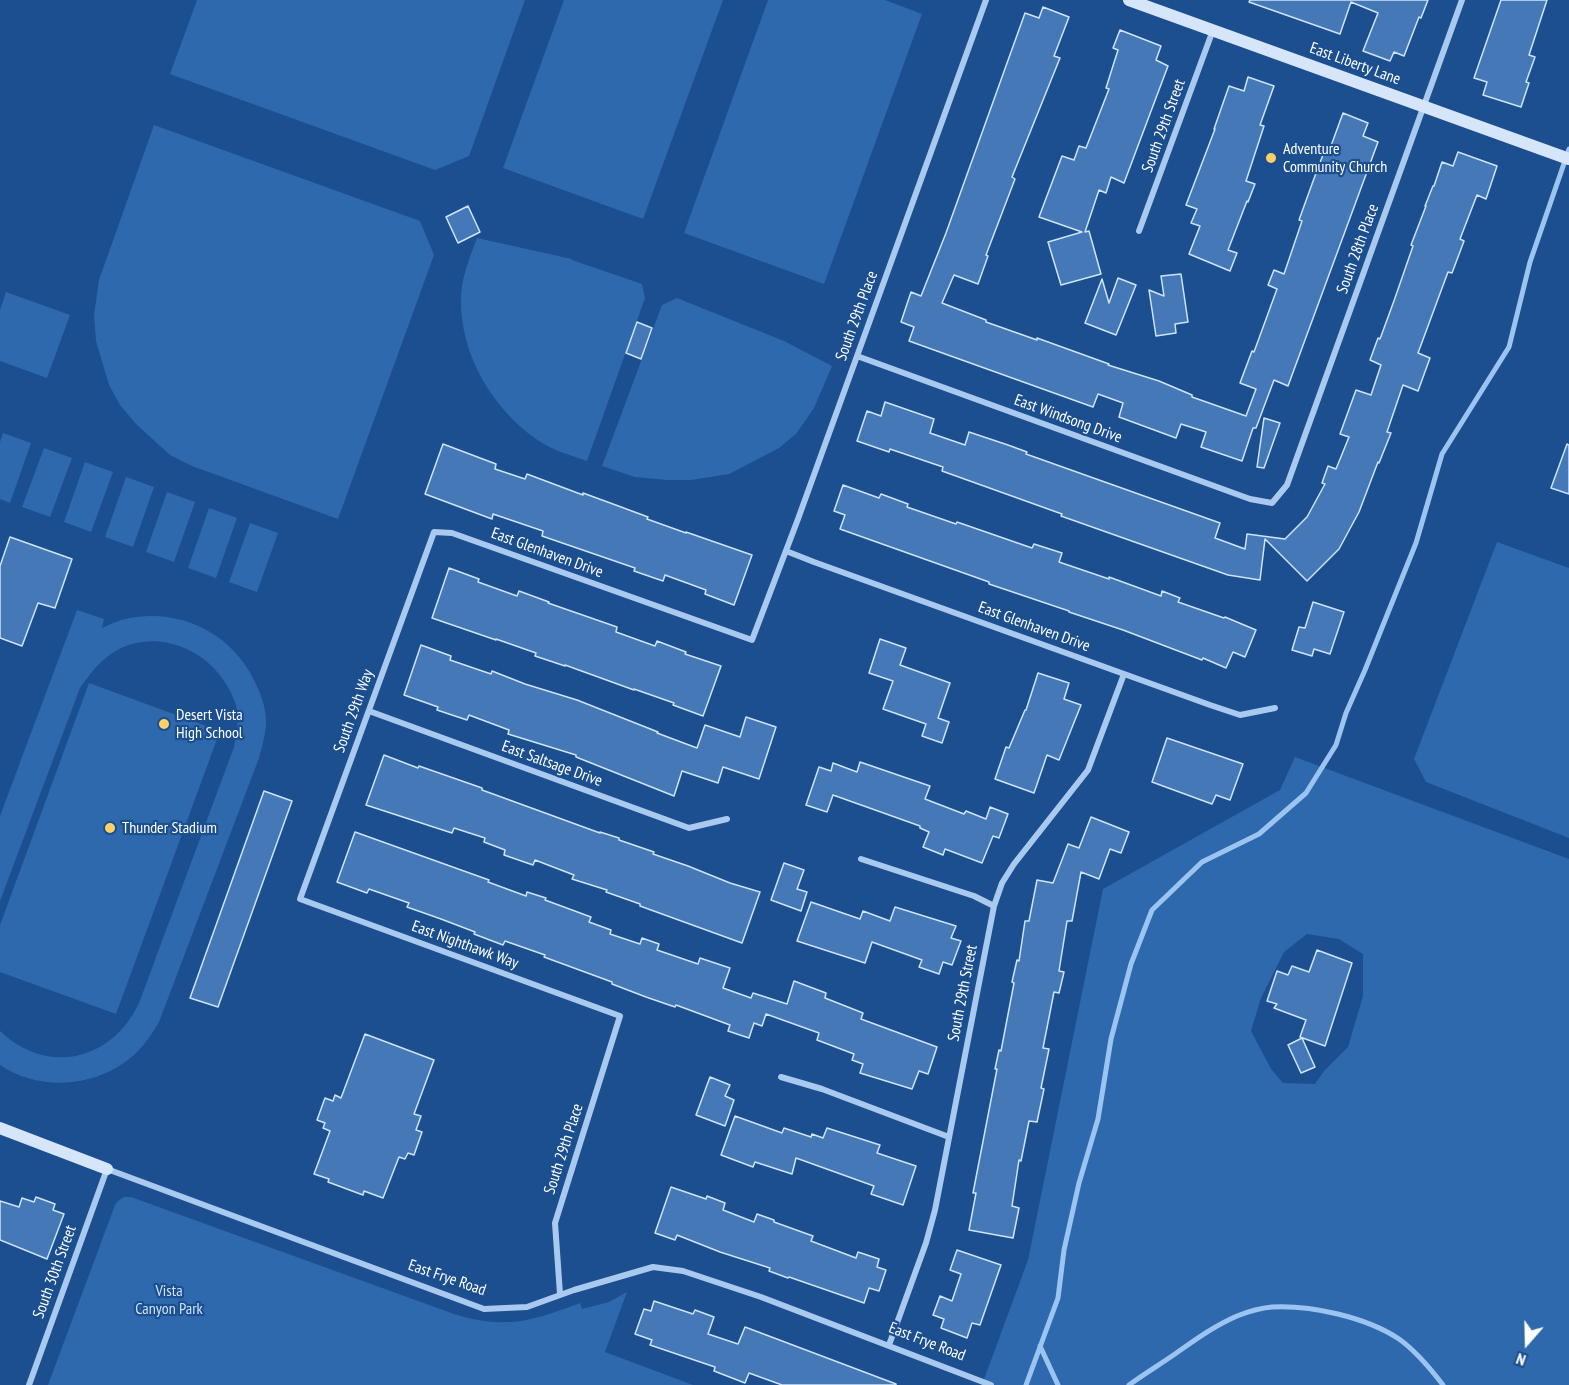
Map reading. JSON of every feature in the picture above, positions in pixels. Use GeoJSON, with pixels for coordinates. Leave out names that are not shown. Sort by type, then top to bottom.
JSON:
{"type":"FeatureCollection","features":[{"type":"Feature","properties":{"kind":"street","name":"South 29th Place"},"geometry":{"type":"LineString","coordinates":[[752,640],[986,0]]}},
{"type":"Feature","properties":{"kind":"street","name":"East Liberty Lane"},"geometry":{"type":"LineString","coordinates":[[1129,0],[1569,159]]}},
{"type":"Feature","properties":{"kind":"street","name":"South 28th Place"},"geometry":{"type":"LineString","coordinates":[[1272,503],[1287,486],[1462,0]]}},
{"type":"Feature","properties":{"kind":"street","name":"South 29th Street"},"geometry":{"type":"LineString","coordinates":[[1140,231],[1213,30]]}},
{"type":"Feature","properties":{"kind":"street","name":"East Windsong Drive"},"geometry":{"type":"LineString","coordinates":[[857,356],[1250,499],[1272,503]]}},
{"type":"Feature","properties":{"kind":"street","name":"East Glenhaven Drive"},"geometry":{"type":"LineString","coordinates":[[434,532],[452,533],[752,640]]}},
{"type":"Feature","properties":{"kind":"street","name":"South 29th Way"},"geometry":{"type":"LineString","coordinates":[[300,899],[434,532]]}},
{"type":"Feature","properties":{"kind":"street","name":"East Glenhaven Drive"},"geometry":{"type":"LineString","coordinates":[[786,551],[1210,705],[1240,714],[1275,708]]}},
{"type":"Feature","properties":{"kind":"street","name":"South 29th Street"},"geometry":{"type":"LineString","coordinates":[[890,1345],[926,1243],[935,1210],[994,906],[1002,883],[1014,864],[1088,770],[1124,674]]}},
{"type":"Feature","properties":{"kind":"street","name":"East Saltsage Drive"},"geometry":{"type":"LineString","coordinates":[[369,711],[689,828],[727,819]]}},
{"type":"Feature","properties":{"kind":"street"},"geometry":{"type":"LineString","coordinates":[[861,859],[974,896],[994,906]]}},
{"type":"Feature","properties":{"kind":"street","name":"East Nighthawk Way"},"geometry":{"type":"LineString","coordinates":[[300,899],[620,1016]]}},
{"type":"Feature","properties":{"kind":"street","name":"South 29th Place"},"geometry":{"type":"LineString","coordinates":[[560,1294],[555,1223],[620,1016]]}},
{"type":"Feature","properties":{"kind":"street"},"geometry":{"type":"LineString","coordinates":[[781,1077],[822,1089],[949,1137]]}},
{"type":"Feature","properties":{"kind":"street","name":"East Frye Road"},"geometry":{"type":"LineString","coordinates":[[0,1128],[484,1309],[527,1307],[560,1294],[653,1267],[683,1271],[890,1345],[991,1385]]}},
{"type":"Feature","properties":{"kind":"street","name":"South 30th Street"},"geometry":{"type":"LineString","coordinates":[[29,1385],[107,1169]]}},
{"type":"Feature","properties":{"kind":"green space"},"geometry":{"type":"Polygon","coordinates":[[[197,0],[525,0],[469,156],[435,170],[170,74],[197,0]]]}},
{"type":"Feature","properties":{"kind":"green space"},"geometry":{"type":"Polygon","coordinates":[[[564,0],[723,0],[643,219],[503,168],[564,0]]]}},
{"type":"Feature","properties":{"kind":"green space"},"geometry":{"type":"Polygon","coordinates":[[[768,0],[885,0],[922,14],[824,284],[684,233],[768,0]]]}},
{"type":"Feature","properties":{"kind":"green space"},"geometry":{"type":"Polygon","coordinates":[[[154,125],[420,221],[434,255],[338,519],[192,466],[170,455],[136,424],[120,405],[109,385],[96,341],[94,315],[99,280],[154,125]]]}},
{"type":"Feature","properties":{"kind":"green space"},"geometry":{"type":"Polygon","coordinates":[[[477,238],[572,259],[642,284],[645,298],[587,461],[554,449],[536,439],[506,412],[482,378],[466,340],[461,299],[464,275],[477,238]]]}},
{"type":"Feature","properties":{"kind":"green space"},"geometry":{"type":"Polygon","coordinates":[[[6,292],[70,315],[47,378],[0,361],[0,310],[6,292]]]}},
{"type":"Feature","properties":{"kind":"green space"},"geometry":{"type":"Polygon","coordinates":[[[677,298],[784,341],[832,366],[814,408],[796,434],[779,448],[729,474],[691,480],[667,480],[635,477],[602,466],[662,305],[677,298]]]}},
{"type":"Feature","properties":{"kind":"green space"},"geometry":{"type":"Polygon","coordinates":[[[3,433],[31,443],[10,503],[0,499],[0,442],[3,433]]]}},
{"type":"Feature","properties":{"kind":"green space"},"geometry":{"type":"Polygon","coordinates":[[[44,448],[72,458],[50,517],[22,507],[44,448]]]}},
{"type":"Feature","properties":{"kind":"green space"},"geometry":{"type":"Polygon","coordinates":[[[85,462],[113,472],[91,532],[64,522],[85,462]]]}},
{"type":"Feature","properties":{"kind":"green space"},"geometry":{"type":"Polygon","coordinates":[[[126,477],[154,487],[133,547],[105,537],[126,477]]]}},
{"type":"Feature","properties":{"kind":"green space"},"geometry":{"type":"Polygon","coordinates":[[[167,492],[195,502],[174,562],[146,552],[167,492]]]}},
{"type":"Feature","properties":{"kind":"green space"},"geometry":{"type":"Polygon","coordinates":[[[209,508],[237,518],[216,578],[188,568],[209,508]]]}},
{"type":"Feature","properties":{"kind":"green space"},"geometry":{"type":"Polygon","coordinates":[[[250,523],[278,533],[257,592],[229,582],[250,523]]]}},
{"type":"Feature","properties":{"kind":"green space"},"geometry":{"type":"Polygon","coordinates":[[[1497,542],[1569,568],[1569,838],[1426,782],[1414,759],[1497,542]]]}},
{"type":"Feature","properties":{"kind":"green space"},"geometry":{"type":"Polygon","coordinates":[[[77,610],[104,619],[102,628],[128,618],[155,616],[189,622],[205,629],[232,649],[244,663],[262,699],[266,726],[259,758],[159,1022],[137,1052],[123,1064],[107,1073],[71,1082],[52,1082],[34,1080],[0,1065],[0,1031],[18,1045],[38,1054],[58,1057],[77,1056],[96,1049],[112,1038],[127,1023],[139,1003],[234,747],[238,715],[234,699],[219,674],[193,652],[177,645],[144,642],[127,646],[102,661],[80,688],[0,901],[0,816],[77,610]]]}},
{"type":"Feature","properties":{"kind":"green space","name":"Thunder Stadium"},"geometry":{"type":"Polygon","coordinates":[[[89,683],[220,731],[116,1014],[0,972],[0,925],[89,683]]]}},
{"type":"Feature","properties":{"kind":"green space"},"geometry":{"type":"Polygon","coordinates":[[[1295,757],[1569,859],[1569,1385],[991,1385],[983,1382],[1028,1260],[1103,889],[1280,790],[1295,757]],[[1307,934],[1284,952],[1261,998],[1251,1031],[1271,1069],[1283,1083],[1315,1084],[1324,1071],[1348,1047],[1363,996],[1363,954],[1339,939],[1307,934]]]}},
{"type":"Feature","properties":{"kind":"green space","name":"Vista Canyon Park"},"geometry":{"type":"Polygon","coordinates":[[[124,1197],[131,1197],[472,1319],[504,1322],[533,1319],[580,1303],[582,1309],[609,1302],[627,1292],[605,1352],[693,1385],[48,1385],[115,1205],[124,1197]]]}},
{"type":"Feature","properties":{"kind":"building"},"geometry":{"type":"Polygon","coordinates":[[[1250,0],[1428,0],[1404,56],[1394,52],[1390,61],[1363,51],[1378,13],[1351,2],[1340,34],[1249,2],[1250,0]]]}},
{"type":"Feature","properties":{"kind":"building"},"geometry":{"type":"Polygon","coordinates":[[[1501,0],[1547,0],[1529,55],[1535,57],[1526,82],[1529,83],[1521,107],[1483,95],[1487,82],[1474,78],[1501,0]]]}},
{"type":"Feature","properties":{"kind":"building"},"geometry":{"type":"Polygon","coordinates":[[[1043,7],[1069,17],[1054,56],[1060,58],[1012,177],[1015,179],[986,255],[988,256],[978,284],[954,275],[942,303],[986,320],[986,322],[1159,381],[1192,397],[1246,416],[1256,389],[1240,383],[1277,289],[1268,285],[1274,270],[1284,274],[1312,184],[1324,152],[1328,154],[1343,113],[1368,123],[1363,136],[1378,142],[1288,386],[1274,380],[1256,428],[1253,428],[1242,461],[1201,447],[1206,432],[1181,424],[1176,438],[1119,417],[1123,403],[1098,394],[1093,407],[909,341],[914,327],[901,322],[911,292],[921,296],[1025,13],[1039,18],[1043,7]]]}},
{"type":"Feature","properties":{"kind":"building"},"geometry":{"type":"Polygon","coordinates":[[[1120,30],[1161,46],[1156,60],[1168,66],[1124,183],[1111,177],[1106,193],[1099,190],[1085,232],[1089,231],[1101,274],[1061,285],[1048,242],[1082,232],[1039,217],[1062,156],[1074,160],[1079,146],[1086,148],[1109,89],[1106,88],[1118,50],[1113,48],[1120,30]]]}},
{"type":"Feature","properties":{"kind":"building"},"geometry":{"type":"Polygon","coordinates":[[[1248,77],[1274,86],[1260,125],[1264,126],[1246,181],[1255,184],[1228,250],[1237,253],[1230,271],[1189,254],[1200,226],[1191,223],[1197,209],[1186,205],[1229,86],[1244,91],[1248,77]]]}},
{"type":"Feature","properties":{"kind":"building"},"geometry":{"type":"Polygon","coordinates":[[[1458,152],[1497,166],[1486,199],[1477,195],[1460,239],[1464,241],[1452,273],[1448,272],[1418,353],[1430,358],[1418,391],[1403,385],[1387,432],[1391,433],[1359,512],[1339,549],[1307,581],[1265,539],[1260,580],[1228,575],[942,471],[943,467],[890,449],[889,452],[857,441],[867,411],[881,416],[885,402],[934,419],[930,433],[965,445],[969,432],[1220,523],[1215,538],[1245,549],[1247,534],[1285,539],[1307,517],[1325,484],[1322,483],[1328,466],[1336,469],[1349,437],[1340,434],[1356,390],[1371,395],[1381,365],[1370,360],[1395,298],[1413,246],[1411,245],[1442,162],[1453,166],[1458,152]]]}},
{"type":"Feature","properties":{"kind":"building"},"geometry":{"type":"Polygon","coordinates":[[[468,206],[480,232],[458,243],[446,217],[468,206]]]}},
{"type":"Feature","properties":{"kind":"building"},"geometry":{"type":"Polygon","coordinates":[[[1181,274],[1188,322],[1175,324],[1176,333],[1156,336],[1149,290],[1164,296],[1161,276],[1181,274]]]}},
{"type":"Feature","properties":{"kind":"building"},"geometry":{"type":"Polygon","coordinates":[[[1118,278],[1136,285],[1116,335],[1085,323],[1102,279],[1109,303],[1118,278]]]}},
{"type":"Feature","properties":{"kind":"building"},"geometry":{"type":"Polygon","coordinates":[[[637,322],[652,328],[641,359],[626,353],[637,322]]]}},
{"type":"Feature","properties":{"kind":"building"},"geometry":{"type":"Polygon","coordinates":[[[1264,418],[1280,423],[1264,468],[1257,467],[1264,418]]]}},
{"type":"Feature","properties":{"kind":"building"},"geometry":{"type":"Polygon","coordinates":[[[443,444],[496,464],[495,469],[525,479],[527,474],[752,555],[734,605],[705,594],[706,590],[665,575],[663,581],[634,571],[635,568],[542,536],[543,531],[493,514],[492,519],[425,494],[443,444]]]}},
{"type":"Feature","properties":{"kind":"building"},"geometry":{"type":"Polygon","coordinates":[[[1567,444],[1569,445],[1569,494],[1551,488],[1567,444]]]}},
{"type":"Feature","properties":{"kind":"building"},"geometry":{"type":"Polygon","coordinates":[[[843,485],[879,498],[881,494],[908,504],[907,507],[1032,548],[1034,544],[1062,553],[1059,562],[1161,596],[1162,591],[1180,598],[1178,602],[1256,630],[1245,657],[1233,652],[1226,668],[1203,658],[1202,660],[840,529],[845,515],[834,511],[843,485]]]}},
{"type":"Feature","properties":{"kind":"building"},"geometry":{"type":"Polygon","coordinates":[[[10,537],[72,559],[55,608],[38,603],[22,646],[0,638],[0,566],[10,537]]]}},
{"type":"Feature","properties":{"kind":"building"},"geometry":{"type":"Polygon","coordinates":[[[449,568],[479,579],[478,582],[517,596],[519,591],[617,627],[616,632],[655,646],[657,641],[686,652],[685,654],[721,666],[703,716],[673,705],[674,703],[535,656],[536,653],[432,618],[449,568]]]}},
{"type":"Feature","properties":{"kind":"building"},"geometry":{"type":"Polygon","coordinates":[[[1313,602],[1344,612],[1330,654],[1314,649],[1312,656],[1292,650],[1299,627],[1305,628],[1313,602]]]}},
{"type":"Feature","properties":{"kind":"building"},"geometry":{"type":"Polygon","coordinates":[[[880,639],[906,648],[900,665],[950,683],[938,718],[949,722],[942,743],[922,736],[926,724],[883,709],[893,681],[869,673],[880,639]]]}},
{"type":"Feature","properties":{"kind":"building"},"geometry":{"type":"Polygon","coordinates":[[[421,645],[451,656],[450,660],[491,674],[492,671],[577,700],[697,748],[705,725],[740,737],[746,717],[776,727],[759,779],[723,767],[718,783],[682,771],[674,796],[576,757],[576,755],[508,734],[509,730],[469,715],[467,720],[437,710],[438,707],[404,695],[421,645]]]}},
{"type":"Feature","properties":{"kind":"building"},"geometry":{"type":"Polygon","coordinates":[[[1038,673],[1069,683],[1064,699],[1081,705],[1059,760],[1047,755],[1034,793],[995,779],[1006,747],[1009,748],[1026,710],[1038,673]]]}},
{"type":"Feature","properties":{"kind":"building"},"geometry":{"type":"Polygon","coordinates":[[[1167,738],[1243,764],[1230,800],[1216,795],[1212,804],[1152,782],[1167,738]]]}},
{"type":"Feature","properties":{"kind":"building"},"geometry":{"type":"Polygon","coordinates":[[[384,755],[482,788],[482,790],[619,838],[619,840],[654,852],[653,854],[730,883],[760,892],[742,943],[640,906],[640,904],[606,892],[607,890],[572,879],[574,875],[535,860],[533,865],[504,855],[505,850],[484,842],[485,838],[454,828],[452,833],[366,805],[384,755]]]}},
{"type":"Feature","properties":{"kind":"building"},"geometry":{"type":"Polygon","coordinates":[[[860,762],[930,786],[925,799],[964,814],[966,811],[986,819],[990,807],[1008,814],[999,838],[993,836],[982,863],[945,849],[943,855],[923,847],[929,832],[920,826],[833,795],[827,812],[806,805],[819,767],[831,771],[833,763],[857,772],[860,762]]]}},
{"type":"Feature","properties":{"kind":"building"},"geometry":{"type":"Polygon","coordinates":[[[264,791],[292,801],[218,1007],[190,998],[264,791]]]}},
{"type":"Feature","properties":{"kind":"building"},"geometry":{"type":"Polygon","coordinates":[[[1091,817],[1129,832],[1121,853],[1110,849],[1099,879],[1081,872],[1072,921],[1067,921],[1059,971],[1064,972],[1059,993],[1054,992],[1043,1048],[1049,1049],[1041,1088],[1044,1089],[1037,1122],[1029,1121],[1021,1161],[1019,1160],[1012,1206],[1019,1208],[1013,1238],[969,1230],[976,1193],[973,1193],[997,1069],[995,1069],[999,1050],[1001,1051],[1025,921],[1029,921],[1037,880],[1053,883],[1068,844],[1079,848],[1091,817]]]}},
{"type":"Feature","properties":{"kind":"building"},"geometry":{"type":"Polygon","coordinates":[[[355,832],[489,880],[488,882],[526,896],[527,892],[546,898],[545,900],[591,917],[589,922],[611,930],[610,934],[640,944],[642,938],[659,944],[657,950],[698,964],[700,958],[730,968],[723,988],[751,998],[753,993],[787,1004],[794,981],[826,993],[825,998],[863,1013],[861,1019],[937,1047],[928,1074],[919,1071],[912,1089],[860,1073],[863,1064],[852,1060],[854,1054],[817,1040],[819,1033],[766,1014],[762,1026],[754,1023],[749,1038],[728,1031],[730,1025],[676,1005],[675,1007],[646,997],[544,957],[545,955],[505,941],[503,945],[474,934],[475,932],[407,907],[409,903],[369,889],[367,893],[337,882],[355,832]]]}},
{"type":"Feature","properties":{"kind":"building"},"geometry":{"type":"Polygon","coordinates":[[[784,863],[804,870],[797,889],[807,892],[801,911],[771,900],[784,863]]]}},
{"type":"Feature","properties":{"kind":"building"},"geometry":{"type":"Polygon","coordinates":[[[811,902],[860,919],[863,911],[890,921],[895,907],[956,926],[951,938],[961,941],[952,965],[943,962],[939,974],[919,967],[922,960],[872,942],[865,963],[797,941],[811,902]]]}},
{"type":"Feature","properties":{"kind":"building"},"geometry":{"type":"Polygon","coordinates":[[[1317,950],[1352,963],[1325,1046],[1300,1037],[1306,1020],[1274,1008],[1277,1004],[1267,1001],[1277,971],[1288,975],[1292,966],[1309,972],[1317,950]]]}},
{"type":"Feature","properties":{"kind":"building"},"geometry":{"type":"Polygon","coordinates":[[[365,1034],[434,1060],[414,1114],[421,1116],[416,1130],[422,1132],[414,1155],[408,1153],[405,1159],[399,1157],[383,1198],[364,1191],[363,1195],[328,1182],[329,1179],[314,1174],[330,1131],[323,1128],[325,1123],[317,1120],[325,1098],[333,1101],[335,1095],[341,1098],[365,1034]]]}},
{"type":"Feature","properties":{"kind":"building"},"geometry":{"type":"Polygon","coordinates":[[[1302,1038],[1315,1067],[1301,1073],[1288,1045],[1302,1038]]]}},
{"type":"Feature","properties":{"kind":"building"},"geometry":{"type":"Polygon","coordinates":[[[710,1077],[730,1085],[725,1096],[734,1100],[725,1126],[696,1115],[710,1077]]]}},
{"type":"Feature","properties":{"kind":"building"},"geometry":{"type":"Polygon","coordinates":[[[735,1116],[782,1133],[784,1128],[811,1137],[812,1134],[823,1138],[827,1128],[880,1145],[877,1153],[916,1166],[903,1205],[871,1194],[874,1186],[796,1158],[792,1174],[755,1162],[753,1167],[721,1155],[735,1116]]]}},
{"type":"Feature","properties":{"kind":"building"},"geometry":{"type":"Polygon","coordinates":[[[671,1187],[725,1203],[723,1210],[754,1222],[757,1214],[774,1220],[774,1222],[813,1236],[811,1241],[856,1258],[858,1252],[879,1259],[877,1267],[886,1270],[879,1291],[869,1288],[864,1303],[788,1278],[769,1271],[770,1268],[677,1235],[675,1240],[655,1233],[671,1187]]]}},
{"type":"Feature","properties":{"kind":"building"},"geometry":{"type":"Polygon","coordinates":[[[36,1197],[55,1204],[53,1210],[64,1214],[47,1259],[0,1240],[0,1201],[19,1207],[22,1198],[34,1202],[36,1197]]]}},
{"type":"Feature","properties":{"kind":"building"},"geometry":{"type":"Polygon","coordinates":[[[957,1250],[1001,1265],[980,1325],[972,1323],[967,1338],[941,1328],[944,1319],[933,1315],[940,1296],[952,1301],[961,1274],[950,1270],[957,1250]]]}},
{"type":"Feature","properties":{"kind":"building"},"geometry":{"type":"Polygon","coordinates":[[[654,1301],[693,1314],[695,1310],[714,1317],[708,1334],[738,1344],[745,1327],[896,1385],[782,1385],[749,1373],[745,1383],[714,1371],[715,1367],[650,1345],[652,1340],[635,1334],[644,1309],[651,1311],[654,1301]]]}},
{"type":"Feature","properties":{"kind":"waterway"},"geometry":{"type":"LineString","coordinates":[[1026,1385],[1058,1298],[1064,1250],[1079,1183],[1098,1119],[1111,1039],[1131,964],[1152,910],[1202,862],[1259,834],[1306,793],[1336,745],[1346,713],[1416,543],[1442,454],[1509,347],[1530,262],[1569,149]]}},
{"type":"Feature","properties":{"kind":"waterway"},"geometry":{"type":"LineString","coordinates":[[1129,1385],[1205,1333],[1241,1315],[1272,1307],[1321,1310],[1371,1324],[1399,1339],[1411,1349],[1443,1385]]}},
{"type":"Feature","properties":{"kind":"waterway"},"geometry":{"type":"LineString","coordinates":[[1040,1346],[1058,1385]]}},
{"type":"Feature","properties":{"kind":"place","name":"Adventure Community Church"},"geometry":{"type":"Point","coordinates":[1271,158]}},
{"type":"Feature","properties":{"kind":"place","name":"Desert Vista High School"},"geometry":{"type":"Point","coordinates":[164,724]}},
{"type":"Feature","properties":{"kind":"place","name":"Thunder Stadium"},"geometry":{"type":"Point","coordinates":[110,828]}}]}
